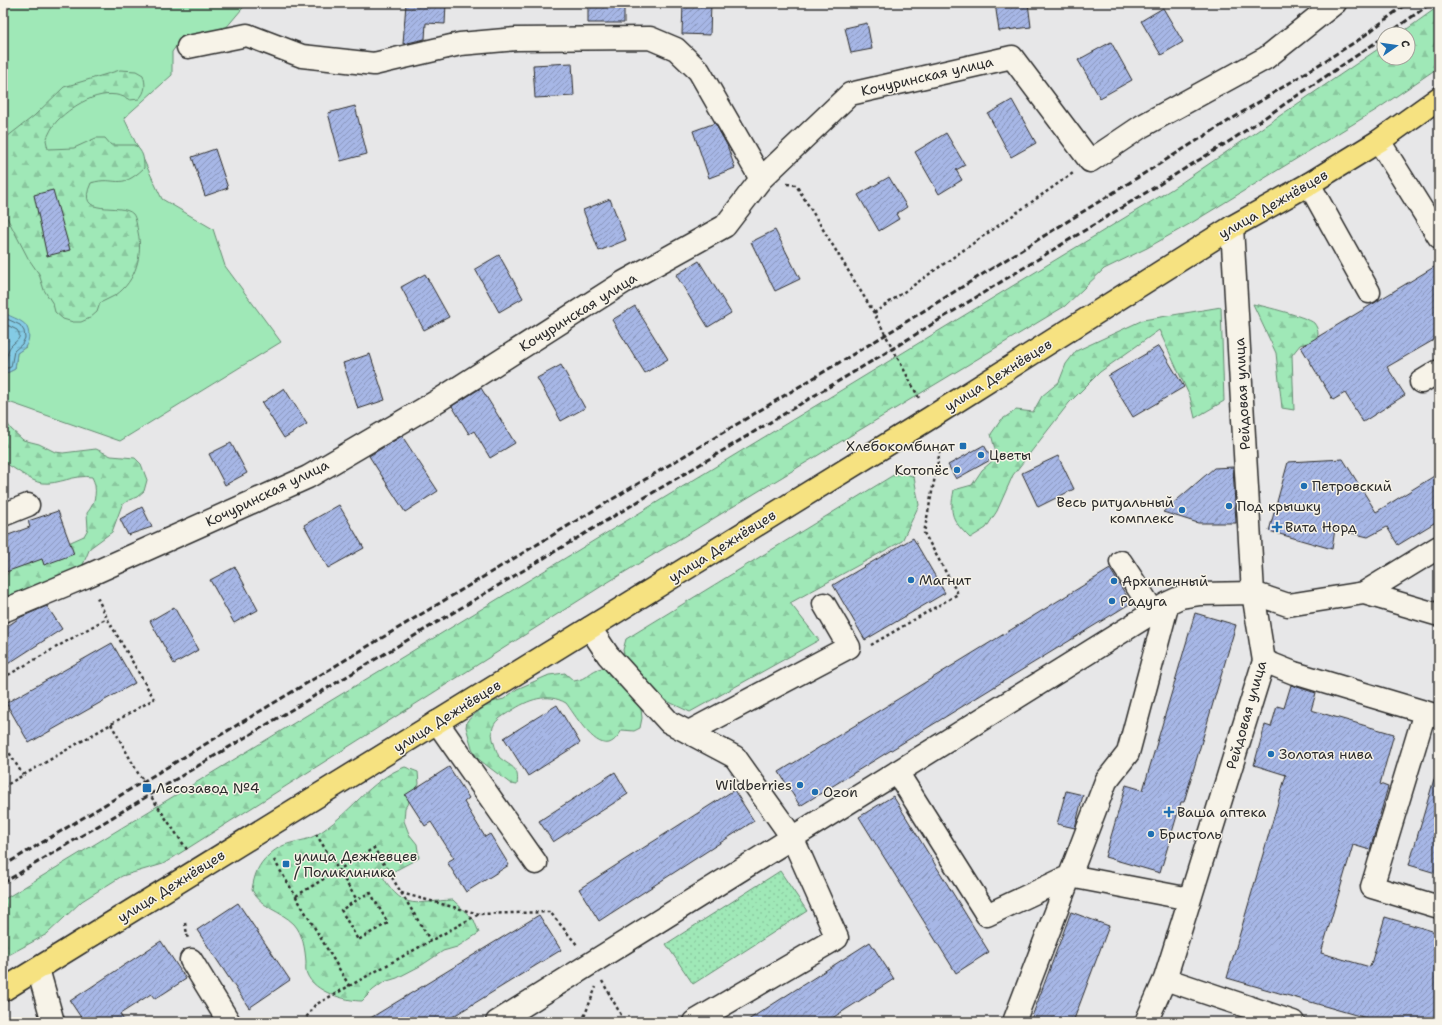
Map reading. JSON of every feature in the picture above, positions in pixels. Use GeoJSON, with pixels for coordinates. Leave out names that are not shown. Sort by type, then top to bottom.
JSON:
{"type":"FeatureCollection","features":[{"type":"Feature","properties":{"kind":"main road","name":"улица Дежнёвцев"},"geometry":{"type":"LineString","coordinates":[[3,990],[930,418],[1232,227],[1309,184],[1379,140],[1439,98]]}},
{"type":"Feature","properties":{"kind":"street"},"geometry":{"type":"LineString","coordinates":[[1090,161],[1142,126],[1266,58],[1334,3]]}},
{"type":"Feature","properties":{"kind":"street"},"geometry":{"type":"LineString","coordinates":[[188,47],[247,35],[302,56],[374,64],[460,44],[516,39],[650,38],[676,49],[699,71],[761,179]]}},
{"type":"Feature","properties":{"kind":"street","name":"Кочуринская улица"},"geometry":{"type":"LineString","coordinates":[[3,612],[87,576],[308,476],[439,400],[624,282],[725,226],[761,179],[850,94],[1012,57],[1090,161]]}},
{"type":"Feature","properties":{"kind":"street"},"geometry":{"type":"LineString","coordinates":[[1379,140],[1439,237]]}},
{"type":"Feature","properties":{"kind":"street"},"geometry":{"type":"LineString","coordinates":[[1309,184],[1369,292]]}},
{"type":"Feature","properties":{"kind":"street","name":"Рейдовая улица"},"geometry":{"type":"LineString","coordinates":[[1146,1022],[1165,979],[1264,661],[1253,594],[1232,227]]}},
{"type":"Feature","properties":{"kind":"street"},"geometry":{"type":"LineString","coordinates":[[3,515],[28,505]]}},
{"type":"Feature","properties":{"kind":"street"},"geometry":{"type":"LineString","coordinates":[[497,1022],[1161,607],[1181,597],[1200,594],[1253,594],[1288,605],[1364,592],[1439,547]]}},
{"type":"Feature","properties":{"kind":"street"},"geometry":{"type":"LineString","coordinates":[[1121,562],[1161,607]]}},
{"type":"Feature","properties":{"kind":"street"},"geometry":{"type":"LineString","coordinates":[[1364,592],[1439,615]]}},
{"type":"Feature","properties":{"kind":"street"},"geometry":{"type":"LineString","coordinates":[[689,732],[850,647],[824,604]]}},
{"type":"Feature","properties":{"kind":"street"},"geometry":{"type":"LineString","coordinates":[[1014,1022],[1106,781],[1128,753],[1161,607]]}},
{"type":"Feature","properties":{"kind":"street"},"geometry":{"type":"LineString","coordinates":[[590,628],[608,655],[669,722],[736,757],[792,837],[837,938],[694,1022]]}},
{"type":"Feature","properties":{"kind":"street"},"geometry":{"type":"LineString","coordinates":[[1264,661],[1294,673],[1432,714],[1372,887],[1439,906]]}},
{"type":"Feature","properties":{"kind":"street"},"geometry":{"type":"LineString","coordinates":[[437,722],[536,863]]}},
{"type":"Feature","properties":{"kind":"street"},"geometry":{"type":"LineString","coordinates":[[897,772],[986,915],[1070,876],[1190,899]]}},
{"type":"Feature","properties":{"kind":"street"},"geometry":{"type":"LineString","coordinates":[[191,960],[229,1022]]}},
{"type":"Feature","properties":{"kind":"street"},"geometry":{"type":"LineString","coordinates":[[38,969],[53,1022]]}},
{"type":"Feature","properties":{"kind":"street"},"geometry":{"type":"LineString","coordinates":[[1165,979],[1293,1022]]}},
{"type":"Feature","properties":{"kind":"path"},"geometry":{"type":"LineString","coordinates":[[874,313],[1090,161]]}},
{"type":"Feature","properties":{"kind":"path"},"geometry":{"type":"LineString","coordinates":[[761,179],[796,185],[874,313],[910,381]]}},
{"type":"Feature","properties":{"kind":"path"},"geometry":{"type":"LineString","coordinates":[[850,647],[868,647],[958,594],[924,533],[940,451]]}},
{"type":"Feature","properties":{"kind":"path"},"geometry":{"type":"LineString","coordinates":[[3,787],[154,699],[107,618],[87,576]]}},
{"type":"Feature","properties":{"kind":"path"},"geometry":{"type":"LineString","coordinates":[[3,678],[107,618]]}},
{"type":"Feature","properties":{"kind":"path"},"geometry":{"type":"LineString","coordinates":[[111,724],[152,798],[191,856]]}},
{"type":"Feature","properties":{"kind":"path"},"geometry":{"type":"LineString","coordinates":[[3,743],[23,775]]}},
{"type":"Feature","properties":{"kind":"path"},"geometry":{"type":"LineString","coordinates":[[316,834],[357,900]]}},
{"type":"Feature","properties":{"kind":"path"},"geometry":{"type":"LineString","coordinates":[[296,896],[374,848],[430,940]]}},
{"type":"Feature","properties":{"kind":"path"},"geometry":{"type":"LineString","coordinates":[[274,860],[350,987]]}},
{"type":"Feature","properties":{"kind":"path"},"geometry":{"type":"LineString","coordinates":[[370,892],[388,923],[358,940],[341,910],[357,900],[370,892]]}},
{"type":"Feature","properties":{"kind":"path"},"geometry":{"type":"LineString","coordinates":[[401,892],[479,914],[550,912],[591,963]]}},
{"type":"Feature","properties":{"kind":"path"},"geometry":{"type":"LineString","coordinates":[[303,1022],[315,1005],[350,987],[430,940],[479,914]]}},
{"type":"Feature","properties":{"kind":"path"},"geometry":{"type":"LineString","coordinates":[[582,1022],[599,977],[625,1022]]}},
{"type":"Feature","properties":{"kind":"green space"},"geometry":{"type":"Polygon","coordinates":[[[3,3],[247,3],[225,29],[181,39],[172,52],[172,75],[124,118],[162,199],[213,229],[225,266],[281,342],[120,441],[3,400],[3,372],[7,373],[15,369],[17,353],[26,347],[3,311],[3,3]]]}},
{"type":"Feature","properties":{"kind":"green space"},"geometry":{"type":"Polygon","coordinates":[[[1439,6],[1439,67],[1376,110],[1193,222],[1147,248],[1104,269],[1065,306],[605,584],[163,864],[122,876],[82,901],[47,934],[3,958],[3,900],[1172,189],[1376,50],[1376,66],[1416,66],[1416,26],[1411,26],[1439,6]]]}},
{"type":"Feature","properties":{"kind":"green space"},"geometry":{"type":"Polygon","coordinates":[[[120,70],[136,71],[143,75],[145,88],[139,99],[130,100],[111,94],[91,98],[64,114],[52,128],[46,140],[48,149],[74,148],[96,138],[105,138],[111,145],[135,145],[140,150],[144,161],[144,168],[129,179],[118,182],[99,181],[91,183],[87,194],[89,202],[94,206],[127,210],[133,214],[139,240],[139,258],[133,275],[123,289],[116,295],[100,303],[97,312],[90,318],[81,322],[73,322],[63,319],[55,312],[53,304],[44,290],[39,274],[28,258],[3,210],[3,140],[34,116],[64,87],[120,70]]]}},
{"type":"Feature","properties":{"kind":"green space"},"geometry":{"type":"Polygon","coordinates":[[[1253,304],[1303,318],[1314,323],[1317,329],[1318,335],[1314,341],[1300,345],[1292,355],[1294,410],[1282,408],[1276,353],[1253,304]]]}},
{"type":"Feature","properties":{"kind":"green space"},"geometry":{"type":"Polygon","coordinates":[[[1221,307],[1224,401],[1195,418],[1190,397],[1159,330],[1100,372],[1069,403],[1013,475],[997,511],[986,528],[970,538],[959,526],[953,517],[952,511],[954,490],[972,485],[982,470],[997,457],[991,434],[1001,420],[1016,410],[1033,412],[1042,396],[1059,382],[1066,364],[1076,351],[1143,320],[1221,307]]]}},
{"type":"Feature","properties":{"kind":"green space"},"geometry":{"type":"Polygon","coordinates":[[[3,417],[11,429],[23,440],[39,444],[55,452],[63,453],[96,449],[111,456],[135,458],[141,464],[147,480],[144,491],[137,497],[122,505],[112,532],[90,548],[82,567],[16,597],[7,596],[3,591],[3,580],[11,569],[84,536],[88,529],[87,513],[94,500],[95,486],[92,477],[85,476],[48,483],[38,482],[3,462],[3,417]]]}},
{"type":"Feature","properties":{"kind":"green space"},"geometry":{"type":"Polygon","coordinates":[[[900,471],[914,477],[919,505],[902,541],[790,603],[819,640],[690,712],[650,693],[626,662],[623,650],[626,639],[900,471]]]}},
{"type":"Feature","properties":{"kind":"green space"},"geometry":{"type":"Polygon","coordinates":[[[602,668],[607,669],[640,700],[642,718],[640,728],[634,731],[622,730],[613,741],[603,743],[590,735],[566,703],[552,698],[538,699],[517,707],[498,719],[492,731],[499,757],[516,770],[518,779],[517,785],[511,784],[477,758],[472,748],[466,727],[467,721],[488,703],[504,699],[517,689],[549,675],[565,673],[574,681],[602,668]]]}},
{"type":"Feature","properties":{"kind":"green space"},"geometry":{"type":"Polygon","coordinates":[[[405,767],[418,772],[419,784],[405,808],[404,821],[409,834],[417,844],[419,858],[383,877],[398,896],[405,900],[421,903],[453,900],[474,920],[479,933],[457,947],[443,951],[422,965],[397,978],[384,982],[362,1001],[339,997],[316,986],[311,980],[306,971],[304,947],[300,932],[289,919],[266,905],[256,896],[252,890],[254,880],[262,862],[275,850],[281,846],[305,840],[316,835],[339,818],[381,780],[405,767]]]}},
{"type":"Feature","properties":{"kind":"green space"},"geometry":{"type":"Polygon","coordinates":[[[780,871],[807,911],[693,984],[666,944],[780,871]]]}},
{"type":"Feature","properties":{"kind":"water"},"geometry":{"type":"Polygon","coordinates":[[[3,311],[25,324],[29,333],[27,344],[17,353],[15,369],[7,373],[3,372],[3,311]]]}},
{"type":"Feature","properties":{"kind":"building"},"geometry":{"type":"Polygon","coordinates":[[[406,3],[446,3],[445,24],[426,23],[425,39],[403,44],[406,3]]]}},
{"type":"Feature","properties":{"kind":"building"},"geometry":{"type":"Polygon","coordinates":[[[588,3],[624,3],[624,23],[588,23],[588,3]]]}},
{"type":"Feature","properties":{"kind":"building"},"geometry":{"type":"Polygon","coordinates":[[[683,3],[711,3],[710,35],[682,34],[683,3]]]}},
{"type":"Feature","properties":{"kind":"building"},"geometry":{"type":"Polygon","coordinates":[[[995,3],[1028,3],[1031,27],[999,31],[995,3]]]}},
{"type":"Feature","properties":{"kind":"building"},"geometry":{"type":"Polygon","coordinates":[[[1163,8],[1183,42],[1161,55],[1141,21],[1163,8]]]}},
{"type":"Feature","properties":{"kind":"building"},"geometry":{"type":"Polygon","coordinates":[[[867,23],[872,49],[851,53],[845,28],[867,23]]]}},
{"type":"Feature","properties":{"kind":"building"},"geometry":{"type":"Polygon","coordinates":[[[1111,42],[1132,80],[1100,98],[1078,60],[1111,42]]]}},
{"type":"Feature","properties":{"kind":"building"},"geometry":{"type":"Polygon","coordinates":[[[572,63],[574,96],[535,98],[533,65],[572,63]]]}},
{"type":"Feature","properties":{"kind":"building"},"geometry":{"type":"Polygon","coordinates":[[[1012,100],[1036,143],[1011,157],[988,114],[1012,100]]]}},
{"type":"Feature","properties":{"kind":"building"},"geometry":{"type":"Polygon","coordinates":[[[355,106],[367,154],[341,161],[328,113],[355,106]]]}},
{"type":"Feature","properties":{"kind":"building"},"geometry":{"type":"Polygon","coordinates":[[[715,123],[727,145],[735,168],[709,178],[693,131],[715,123]]]}},
{"type":"Feature","properties":{"kind":"building"},"geometry":{"type":"Polygon","coordinates":[[[946,133],[965,165],[956,170],[962,180],[939,194],[915,152],[946,133]]]}},
{"type":"Feature","properties":{"kind":"building"},"geometry":{"type":"Polygon","coordinates":[[[215,149],[228,188],[205,196],[192,157],[215,149]]]}},
{"type":"Feature","properties":{"kind":"building"},"geometry":{"type":"Polygon","coordinates":[[[889,177],[907,207],[896,214],[899,219],[879,231],[858,195],[889,177]]]}},
{"type":"Feature","properties":{"kind":"building"},"geometry":{"type":"Polygon","coordinates":[[[53,190],[70,250],[47,256],[34,195],[53,190]]]}},
{"type":"Feature","properties":{"kind":"building"},"geometry":{"type":"Polygon","coordinates":[[[610,199],[626,240],[599,251],[583,210],[610,199]]]}},
{"type":"Feature","properties":{"kind":"building"},"geometry":{"type":"Polygon","coordinates":[[[775,230],[800,279],[775,291],[751,242],[775,230]]]}},
{"type":"Feature","properties":{"kind":"building"},"geometry":{"type":"Polygon","coordinates":[[[499,255],[523,298],[499,312],[475,269],[499,255]]]}},
{"type":"Feature","properties":{"kind":"building"},"geometry":{"type":"Polygon","coordinates":[[[699,261],[731,313],[708,327],[676,275],[699,261]]]}},
{"type":"Feature","properties":{"kind":"building"},"geometry":{"type":"Polygon","coordinates":[[[1439,264],[1439,337],[1387,367],[1405,395],[1363,422],[1345,393],[1333,400],[1301,347],[1439,264]]]}},
{"type":"Feature","properties":{"kind":"building"},"geometry":{"type":"Polygon","coordinates":[[[425,274],[449,317],[424,330],[401,287],[425,274]]]}},
{"type":"Feature","properties":{"kind":"building"},"geometry":{"type":"Polygon","coordinates":[[[635,306],[668,359],[645,373],[612,320],[635,306]]]}},
{"type":"Feature","properties":{"kind":"building"},"geometry":{"type":"Polygon","coordinates":[[[1159,346],[1184,387],[1133,417],[1108,376],[1159,346]]]}},
{"type":"Feature","properties":{"kind":"building"},"geometry":{"type":"Polygon","coordinates":[[[370,354],[385,400],[358,409],[343,363],[370,354]]]}},
{"type":"Feature","properties":{"kind":"building"},"geometry":{"type":"Polygon","coordinates":[[[561,365],[585,408],[561,421],[537,378],[561,365]]]}},
{"type":"Feature","properties":{"kind":"building"},"geometry":{"type":"Polygon","coordinates":[[[284,388],[307,424],[284,438],[262,403],[284,388]]]}},
{"type":"Feature","properties":{"kind":"building"},"geometry":{"type":"Polygon","coordinates":[[[481,388],[515,443],[490,458],[474,431],[469,434],[452,406],[481,388]]]}},
{"type":"Feature","properties":{"kind":"building"},"geometry":{"type":"Polygon","coordinates":[[[402,436],[438,491],[405,512],[369,456],[402,436]]]}},
{"type":"Feature","properties":{"kind":"building"},"geometry":{"type":"Polygon","coordinates":[[[231,443],[247,473],[225,485],[209,454],[231,443]]]}},
{"type":"Feature","properties":{"kind":"building"},"geometry":{"type":"Polygon","coordinates":[[[984,445],[992,459],[956,479],[948,465],[984,445]]]}},
{"type":"Feature","properties":{"kind":"building"},"geometry":{"type":"Polygon","coordinates":[[[1058,456],[1074,489],[1038,507],[1022,473],[1058,456]]]}},
{"type":"Feature","properties":{"kind":"building"},"geometry":{"type":"Polygon","coordinates":[[[1343,459],[1376,512],[1439,473],[1439,520],[1398,545],[1387,527],[1368,537],[1335,529],[1332,549],[1269,531],[1288,462],[1343,459]]]}},
{"type":"Feature","properties":{"kind":"building"},"geometry":{"type":"Polygon","coordinates":[[[1233,467],[1236,523],[1198,523],[1163,512],[1214,468],[1233,467]]]}},
{"type":"Feature","properties":{"kind":"building"},"geometry":{"type":"Polygon","coordinates":[[[339,505],[364,548],[328,568],[304,525],[339,505]]]}},
{"type":"Feature","properties":{"kind":"building"},"geometry":{"type":"Polygon","coordinates":[[[142,507],[152,527],[128,535],[120,519],[142,507]]]}},
{"type":"Feature","properties":{"kind":"building"},"geometry":{"type":"Polygon","coordinates":[[[58,511],[74,554],[44,565],[42,559],[3,573],[3,537],[30,527],[28,521],[58,511]]]}},
{"type":"Feature","properties":{"kind":"building"},"geometry":{"type":"Polygon","coordinates":[[[913,538],[945,593],[865,640],[833,585],[913,538]]]}},
{"type":"Feature","properties":{"kind":"building"},"geometry":{"type":"Polygon","coordinates":[[[235,567],[258,610],[234,623],[210,580],[235,567]]]}},
{"type":"Feature","properties":{"kind":"building"},"geometry":{"type":"Polygon","coordinates":[[[1110,569],[1131,603],[800,806],[779,772],[1110,569]]]}},
{"type":"Feature","properties":{"kind":"building"},"geometry":{"type":"Polygon","coordinates":[[[47,606],[62,629],[3,667],[3,629],[21,617],[47,606]]]}},
{"type":"Feature","properties":{"kind":"building"},"geometry":{"type":"Polygon","coordinates":[[[174,607],[198,650],[174,664],[150,621],[174,607]]]}},
{"type":"Feature","properties":{"kind":"building"},"geometry":{"type":"Polygon","coordinates":[[[1195,613],[1236,625],[1184,802],[1181,802],[1160,873],[1105,857],[1126,785],[1143,790],[1195,613]]]}},
{"type":"Feature","properties":{"kind":"building"},"geometry":{"type":"Polygon","coordinates":[[[112,643],[135,683],[29,743],[6,703],[112,643]]]}},
{"type":"Feature","properties":{"kind":"building"},"geometry":{"type":"Polygon","coordinates":[[[1291,685],[1316,693],[1311,710],[1394,734],[1380,784],[1388,787],[1370,850],[1353,845],[1321,953],[1370,967],[1385,917],[1439,933],[1439,1022],[1380,1022],[1227,978],[1286,775],[1254,765],[1265,725],[1271,727],[1277,706],[1284,708],[1291,685]]]}},
{"type":"Feature","properties":{"kind":"building"},"geometry":{"type":"Polygon","coordinates":[[[557,705],[580,743],[528,776],[504,738],[557,705]]]}},
{"type":"Feature","properties":{"kind":"building"},"geometry":{"type":"Polygon","coordinates":[[[449,767],[469,798],[464,802],[485,837],[490,834],[509,865],[466,892],[447,862],[454,858],[431,822],[425,826],[405,795],[449,767]]]}},
{"type":"Feature","properties":{"kind":"building"},"geometry":{"type":"Polygon","coordinates":[[[615,772],[628,794],[553,842],[539,821],[615,772]]]}},
{"type":"Feature","properties":{"kind":"building"},"geometry":{"type":"Polygon","coordinates":[[[1434,779],[1439,780],[1439,874],[1409,865],[1434,779]]]}},
{"type":"Feature","properties":{"kind":"building"},"geometry":{"type":"Polygon","coordinates":[[[734,790],[754,821],[599,921],[579,889],[734,790]]]}},
{"type":"Feature","properties":{"kind":"building"},"geometry":{"type":"Polygon","coordinates":[[[1066,791],[1083,795],[1075,828],[1057,824],[1066,791]]]}},
{"type":"Feature","properties":{"kind":"building"},"geometry":{"type":"Polygon","coordinates":[[[893,796],[989,952],[956,973],[859,817],[893,796]]]}},
{"type":"Feature","properties":{"kind":"building"},"geometry":{"type":"Polygon","coordinates":[[[238,903],[290,980],[249,1008],[197,930],[238,903]]]}},
{"type":"Feature","properties":{"kind":"building"},"geometry":{"type":"Polygon","coordinates":[[[1071,912],[1109,926],[1073,1022],[1030,1022],[1071,912]]]}},
{"type":"Feature","properties":{"kind":"building"},"geometry":{"type":"Polygon","coordinates":[[[539,915],[561,950],[444,1022],[364,1022],[539,915]]]}},
{"type":"Feature","properties":{"kind":"building"},"geometry":{"type":"Polygon","coordinates":[[[161,941],[186,979],[155,999],[151,994],[120,1014],[125,1022],[84,1022],[70,1001],[161,941]]]}},
{"type":"Feature","properties":{"kind":"building"},"geometry":{"type":"Polygon","coordinates":[[[870,942],[894,979],[826,1022],[745,1022],[870,942]]]}},
{"type":"Feature","properties":{"kind":"railway"},"geometry":{"type":"LineString","coordinates":[[3,866],[885,335],[1360,39],[1407,3]]}},
{"type":"Feature","properties":{"kind":"railway"},"geometry":{"type":"LineString","coordinates":[[1399,26],[1431,3]]}},
{"type":"Feature","properties":{"kind":"railway"},"geometry":{"type":"LineString","coordinates":[[3,883],[892,349],[1233,139],[1376,42]]}},
{"type":"Feature","properties":{"kind":"place","name":"Хлебокомбинат"},"geometry":{"type":"Point","coordinates":[963,446]}},
{"type":"Feature","properties":{"kind":"place","name":"Цветы"},"geometry":{"type":"Point","coordinates":[981,455]}},
{"type":"Feature","properties":{"kind":"place","name":"Котопёс"},"geometry":{"type":"Point","coordinates":[957,470]}},
{"type":"Feature","properties":{"kind":"place","name":"Петровский"},"geometry":{"type":"Point","coordinates":[1304,486]}},
{"type":"Feature","properties":{"kind":"place","name":"Под крышку"},"geometry":{"type":"Point","coordinates":[1229,506]}},
{"type":"Feature","properties":{"kind":"place","name":"Весь ритуальный комплекс"},"geometry":{"type":"Point","coordinates":[1182,510]}},
{"type":"Feature","properties":{"kind":"place","name":"Вита Норд"},"geometry":{"type":"Point","coordinates":[1277,527]}},
{"type":"Feature","properties":{"kind":"place","name":"Магнит"},"geometry":{"type":"Point","coordinates":[911,580]}},
{"type":"Feature","properties":{"kind":"place","name":"Архипенный"},"geometry":{"type":"Point","coordinates":[1114,581]}},
{"type":"Feature","properties":{"kind":"place","name":"Радуга"},"geometry":{"type":"Point","coordinates":[1112,601]}},
{"type":"Feature","properties":{"kind":"place","name":"Золотая нива"},"geometry":{"type":"Point","coordinates":[1271,754]}},
{"type":"Feature","properties":{"kind":"place","name":"Wildberries"},"geometry":{"type":"Point","coordinates":[800,785]}},
{"type":"Feature","properties":{"kind":"place","name":"Лесозавод №4"},"geometry":{"type":"Point","coordinates":[147,788]}},
{"type":"Feature","properties":{"kind":"place","name":"Ozon"},"geometry":{"type":"Point","coordinates":[815,792]}},
{"type":"Feature","properties":{"kind":"place","name":"Ваша аптека"},"geometry":{"type":"Point","coordinates":[1169,812]}},
{"type":"Feature","properties":{"kind":"place","name":"Бристоль"},"geometry":{"type":"Point","coordinates":[1151,834]}},
{"type":"Feature","properties":{"kind":"place","name":"улица Дежневцев / Поликлиника"},"geometry":{"type":"Point","coordinates":[286,864]}}]}
